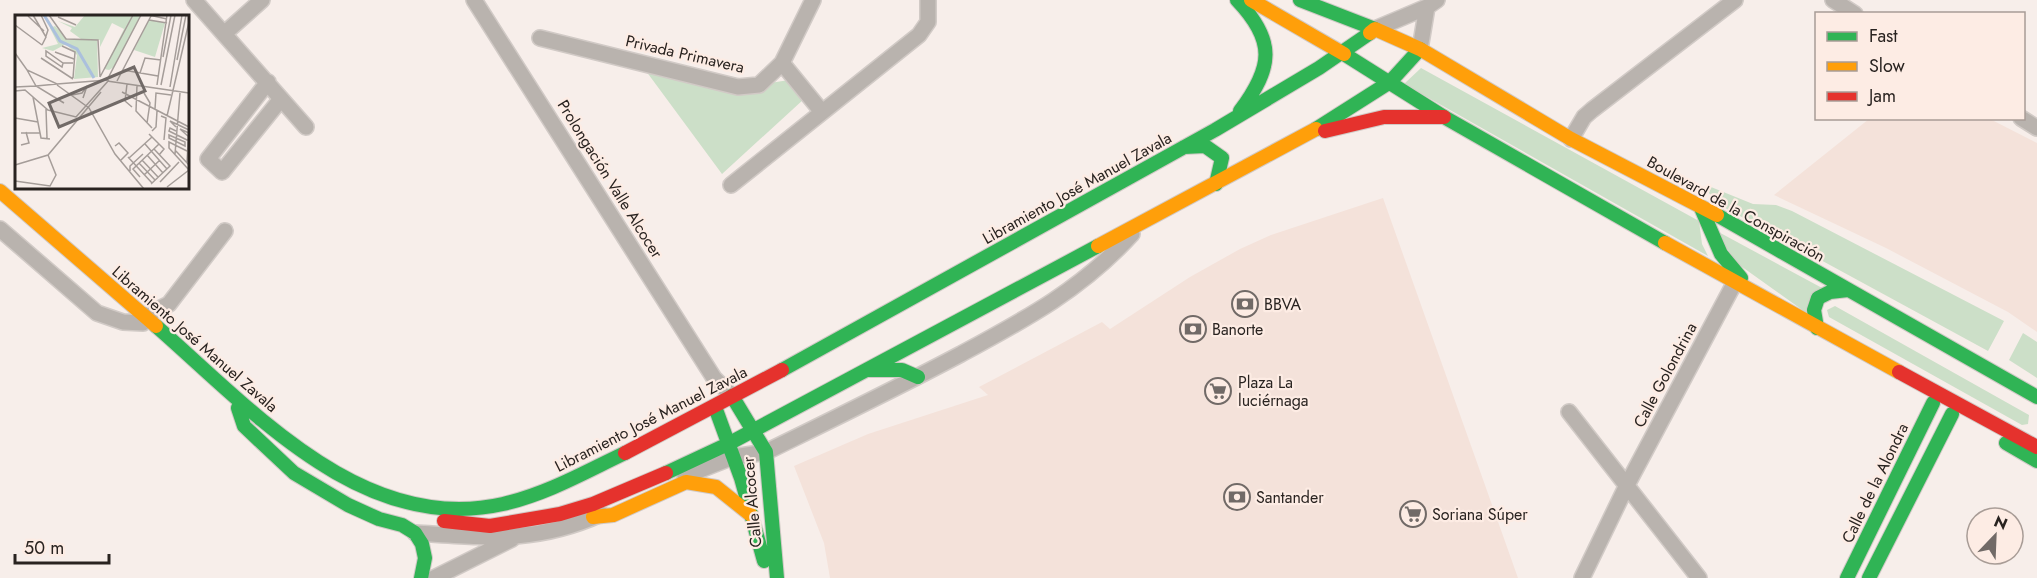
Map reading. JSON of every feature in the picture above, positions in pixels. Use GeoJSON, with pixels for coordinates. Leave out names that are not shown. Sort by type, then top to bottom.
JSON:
{"type":"FeatureCollection","features":[{"type":"Feature","properties":{"kind":"main road"},"geometry":{"type":"LineString","coordinates":[[1234,119],[1261,80],[1268,51],[1265,35],[1258,22],[1237,0]]}},
{"type":"Feature","properties":{"kind":"main road"},"geometry":{"type":"LineString","coordinates":[[1251,0],[1344,54],[1444,117],[1765,300],[2037,447]]}},
{"type":"Feature","properties":{"kind":"main road","name":"Boulevard de la Conspiración"},"geometry":{"type":"LineString","coordinates":[[1300,0],[1419,49],[1571,139],[1770,243],[2032,394]]}},
{"type":"Feature","properties":{"kind":"main road","name":"Libramiento José Manuel Zavala"},"geometry":{"type":"LineString","coordinates":[[0,200],[280,434],[328,471],[369,492],[420,504],[460,509],[529,498],[562,484],[715,407],[1234,119],[1344,54],[1375,29]]}},
{"type":"Feature","properties":{"kind":"main road"},"geometry":{"type":"LineString","coordinates":[[1304,136],[1390,82],[1419,49]]}},
{"type":"Feature","properties":{"kind":"main road"},"geometry":{"type":"LineString","coordinates":[[1304,136],[1384,117],[1444,117]]}},
{"type":"Feature","properties":{"kind":"main road","name":"Libramiento José Manuel Zavala"},"geometry":{"type":"LineString","coordinates":[[0,191],[238,408],[323,477],[369,501],[420,519],[490,526],[526,522],[593,504],[731,450],[755,430],[862,370],[1140,225],[1304,136]]}},
{"type":"Feature","properties":{"kind":"main road"},"geometry":{"type":"LineString","coordinates":[[1182,148],[1201,145],[1215,149],[1222,158],[1216,184]]}},
{"type":"Feature","properties":{"kind":"main road"},"geometry":{"type":"LineString","coordinates":[[1701,208],[1721,254],[1736,273],[1765,300]]}},
{"type":"Feature","properties":{"kind":"main road"},"geometry":{"type":"LineString","coordinates":[[1817,328],[1811,312],[1814,303],[1821,295],[1831,290],[1848,290]]}},
{"type":"Feature","properties":{"kind":"main road"},"geometry":{"type":"LineString","coordinates":[[1848,345],[1933,403],[2037,461]]}},
{"type":"Feature","properties":{"kind":"main road"},"geometry":{"type":"LineString","coordinates":[[862,370],[902,370],[918,377]]}},
{"type":"Feature","properties":{"kind":"main road"},"geometry":{"type":"LineString","coordinates":[[2032,394],[2037,406]]}},
{"type":"Feature","properties":{"kind":"main road","name":"Calle Alcocer"},"geometry":{"type":"LineString","coordinates":[[732,396],[755,430],[766,452],[774,578]]}},
{"type":"Feature","properties":{"kind":"main road","name":"Calle de la Alondra"},"geometry":{"type":"LineString","coordinates":[[1847,578],[1933,403]]}},
{"type":"Feature","properties":{"kind":"main road","name":"Calle Alcocer"},"geometry":{"type":"LineString","coordinates":[[715,407],[774,578]]}},
{"type":"Feature","properties":{"kind":"main road"},"geometry":{"type":"LineString","coordinates":[[238,408],[244,426],[294,473],[348,505],[415,533],[422,544],[425,558],[421,578]]}},
{"type":"Feature","properties":{"kind":"main road"},"geometry":{"type":"LineString","coordinates":[[1869,578],[1952,414]]}},
{"type":"Feature","properties":{"kind":"main road"},"geometry":{"type":"LineString","coordinates":[[2011,432],[2034,430]]}},
{"type":"Feature","properties":{"kind":"main road"},"geometry":{"type":"LineString","coordinates":[[593,517],[613,515],[686,482],[703,483],[716,487],[751,516]]}},
{"type":"Feature","properties":{"kind":"main road"},"geometry":{"type":"LineString","coordinates":[[1862,546],[1881,555]]}},
{"type":"Feature","properties":{"kind":"street"},"geometry":{"type":"LineString","coordinates":[[194,0],[306,127]]}},
{"type":"Feature","properties":{"kind":"street"},"geometry":{"type":"LineString","coordinates":[[225,33],[262,0]]}},
{"type":"Feature","properties":{"kind":"street","name":"Prolongación Valle Alcocer"},"geometry":{"type":"LineString","coordinates":[[474,0],[714,378],[732,396]]}},
{"type":"Feature","properties":{"kind":"street","name":"Privada Primavera"},"geometry":{"type":"LineString","coordinates":[[540,38],[738,87],[759,85],[782,63],[813,0]]}},
{"type":"Feature","properties":{"kind":"street"},"geometry":{"type":"LineString","coordinates":[[731,185],[919,35],[928,22],[928,0]]}},
{"type":"Feature","properties":{"kind":"street"},"geometry":{"type":"LineString","coordinates":[[1571,139],[1584,117],[1592,110],[1735,0]]}},
{"type":"Feature","properties":{"kind":"street"},"geometry":{"type":"LineString","coordinates":[[1833,0],[1852,12]]}},
{"type":"Feature","properties":{"kind":"street"},"geometry":{"type":"LineString","coordinates":[[1375,29],[1432,4]]}},
{"type":"Feature","properties":{"kind":"street"},"geometry":{"type":"LineString","coordinates":[[1419,49],[1432,4]]}},
{"type":"Feature","properties":{"kind":"street"},"geometry":{"type":"LineString","coordinates":[[782,63],[822,112]]}},
{"type":"Feature","properties":{"kind":"street"},"geometry":{"type":"LineString","coordinates":[[268,82],[208,159],[222,172],[281,99]]}},
{"type":"Feature","properties":{"kind":"street"},"geometry":{"type":"LineString","coordinates":[[2024,120],[2037,128]]}},
{"type":"Feature","properties":{"kind":"street"},"geometry":{"type":"LineString","coordinates":[[434,578],[515,538],[567,527],[593,517],[731,450],[766,452],[918,377],[1051,305],[1102,266],[1140,225]]}},
{"type":"Feature","properties":{"kind":"street"},"geometry":{"type":"LineString","coordinates":[[0,229],[98,313],[123,322],[144,320],[169,304],[225,231]]}},
{"type":"Feature","properties":{"kind":"street","name":"Calle Golondrina"},"geometry":{"type":"LineString","coordinates":[[1582,578],[1627,485],[1735,282]]}},
{"type":"Feature","properties":{"kind":"street"},"geometry":{"type":"LineString","coordinates":[[714,378],[715,407]]}},
{"type":"Feature","properties":{"kind":"street"},"geometry":{"type":"LineString","coordinates":[[1569,412],[1699,578]]}},
{"type":"Feature","properties":{"kind":"street"},"geometry":{"type":"LineString","coordinates":[[415,533],[515,538]]}},
{"type":"Feature","properties":{"kind":"shaded area"},"geometry":{"type":"Polygon","coordinates":[[[1868,120],[1992,120],[2037,143],[2037,332],[2008,312],[1886,248],[1774,195],[1868,120]]]}},
{"type":"Feature","properties":{"kind":"shaded area","name":"Plaza La luciérnaga"},"geometry":{"type":"Polygon","coordinates":[[[1383,198],[1518,578],[830,578],[824,543],[794,466],[868,434],[988,395],[979,387],[1102,322],[1110,329],[1190,277],[1240,249],[1271,235],[1383,198]]]}},
{"type":"Feature","properties":{"kind":"green space"},"geometry":{"type":"Polygon","coordinates":[[[1421,68],[1699,221],[1702,244],[1708,256],[1404,84],[1421,68]]]}},
{"type":"Feature","properties":{"kind":"green space"},"geometry":{"type":"Polygon","coordinates":[[[646,71],[726,90],[789,80],[804,99],[722,174],[646,71]]]}},
{"type":"Feature","properties":{"kind":"green space"},"geometry":{"type":"Polygon","coordinates":[[[1711,187],[1753,204],[1776,205],[1792,211],[2004,321],[1988,351],[1716,203],[1709,193],[1711,187]]]}},
{"type":"Feature","properties":{"kind":"green space"},"geometry":{"type":"Polygon","coordinates":[[[1713,229],[1824,289],[1808,314],[1738,264],[1713,229]]]}},
{"type":"Feature","properties":{"kind":"green space"},"geometry":{"type":"Polygon","coordinates":[[[1835,306],[2029,415],[2028,424],[2022,425],[1829,317],[1827,310],[1835,306]]]}},
{"type":"Feature","properties":{"kind":"green space"},"geometry":{"type":"Polygon","coordinates":[[[2023,333],[2037,342],[2037,378],[2009,360],[2023,333]]]}},
{"type":"Feature","properties":{"kind":"traffic: fast"},"geometry":{"type":"LineString","coordinates":[[1237,0],[1259,28],[1266,54],[1259,81],[1240,111]]}},
{"type":"Feature","properties":{"kind":"traffic: fast"},"geometry":{"type":"LineString","coordinates":[[1300,0],[1375,29]]}},
{"type":"Feature","properties":{"kind":"traffic: fast"},"geometry":{"type":"LineString","coordinates":[[782,370],[1215,130],[1319,68],[1370,33]]}},
{"type":"Feature","properties":{"kind":"traffic: fast"},"geometry":{"type":"LineString","coordinates":[[1316,129],[1390,82],[1420,49]]}},
{"type":"Feature","properties":{"kind":"traffic: fast"},"geometry":{"type":"LineString","coordinates":[[1344,54],[1444,117],[1665,243]]}},
{"type":"Feature","properties":{"kind":"traffic: fast"},"geometry":{"type":"LineString","coordinates":[[1184,147],[1205,146],[1222,158],[1216,184]]}},
{"type":"Feature","properties":{"kind":"traffic: fast"},"geometry":{"type":"LineString","coordinates":[[1701,208],[1721,254],[1741,278]]}},
{"type":"Feature","properties":{"kind":"traffic: fast"},"geometry":{"type":"LineString","coordinates":[[1717,215],[2037,397]]}},
{"type":"Feature","properties":{"kind":"traffic: fast"},"geometry":{"type":"LineString","coordinates":[[666,473],[728,444],[1098,246]]}},
{"type":"Feature","properties":{"kind":"traffic: fast"},"geometry":{"type":"LineString","coordinates":[[1817,328],[1814,310],[1818,298],[1830,292],[1848,290]]}},
{"type":"Feature","properties":{"kind":"traffic: fast"},"geometry":{"type":"LineString","coordinates":[[156,326],[271,427],[313,458],[357,484],[403,501],[452,509],[503,504],[550,488],[625,453]]}},
{"type":"Feature","properties":{"kind":"traffic: fast"},"geometry":{"type":"LineString","coordinates":[[867,370],[902,370],[918,377]]}},
{"type":"Feature","properties":{"kind":"traffic: fast"},"geometry":{"type":"LineString","coordinates":[[732,396],[766,452],[777,578]]}},
{"type":"Feature","properties":{"kind":"traffic: fast"},"geometry":{"type":"LineString","coordinates":[[1847,578],[1933,403]]}},
{"type":"Feature","properties":{"kind":"traffic: fast"},"geometry":{"type":"LineString","coordinates":[[715,407],[741,478],[764,561]]}},
{"type":"Feature","properties":{"kind":"traffic: fast"},"geometry":{"type":"LineString","coordinates":[[238,408],[244,426],[294,473],[348,505],[379,519],[402,525],[415,533],[422,544],[425,558],[421,578]]}},
{"type":"Feature","properties":{"kind":"traffic: fast"},"geometry":{"type":"LineString","coordinates":[[1869,578],[1952,414]]}},
{"type":"Feature","properties":{"kind":"traffic: fast"},"geometry":{"type":"LineString","coordinates":[[2006,443],[2037,461]]}},
{"type":"Feature","properties":{"kind":"traffic: slow"},"geometry":{"type":"LineString","coordinates":[[1251,0],[1344,54]]}},
{"type":"Feature","properties":{"kind":"traffic: slow"},"geometry":{"type":"LineString","coordinates":[[1370,33],[1375,29],[1420,49],[1571,139],[1717,215]]}},
{"type":"Feature","properties":{"kind":"traffic: slow"},"geometry":{"type":"LineString","coordinates":[[1098,246],[1316,129]]}},
{"type":"Feature","properties":{"kind":"traffic: slow"},"geometry":{"type":"LineString","coordinates":[[0,191],[156,326]]}},
{"type":"Feature","properties":{"kind":"traffic: slow"},"geometry":{"type":"LineString","coordinates":[[1665,243],[1899,372]]}},
{"type":"Feature","properties":{"kind":"traffic: slow"},"geometry":{"type":"LineString","coordinates":[[593,517],[613,515],[686,482],[716,487],[751,515]]}},
{"type":"Feature","properties":{"kind":"traffic: jam"},"geometry":{"type":"LineString","coordinates":[[1325,131],[1384,117],[1444,117]]}},
{"type":"Feature","properties":{"kind":"traffic: jam"},"geometry":{"type":"LineString","coordinates":[[625,453],[782,370]]}},
{"type":"Feature","properties":{"kind":"traffic: jam"},"geometry":{"type":"LineString","coordinates":[[1899,372],[2037,447]]}},
{"type":"Feature","properties":{"kind":"traffic: jam"},"geometry":{"type":"LineString","coordinates":[[444,521],[490,526],[560,514],[593,504],[666,473]]}},
{"type":"Feature","properties":{"kind":"place","name":"BBVA"},"geometry":{"type":"Point","coordinates":[1245,304]}},
{"type":"Feature","properties":{"kind":"place","name":"Banorte"},"geometry":{"type":"Point","coordinates":[1193,329]}},
{"type":"Feature","properties":{"kind":"place","name":"Plaza La luciérnaga"},"geometry":{"type":"Point","coordinates":[1218,391]}},
{"type":"Feature","properties":{"kind":"place","name":"Santander"},"geometry":{"type":"Point","coordinates":[1237,497]}},
{"type":"Feature","properties":{"kind":"place","name":"Soriana Súper"},"geometry":{"type":"Point","coordinates":[1413,514]}}]}
